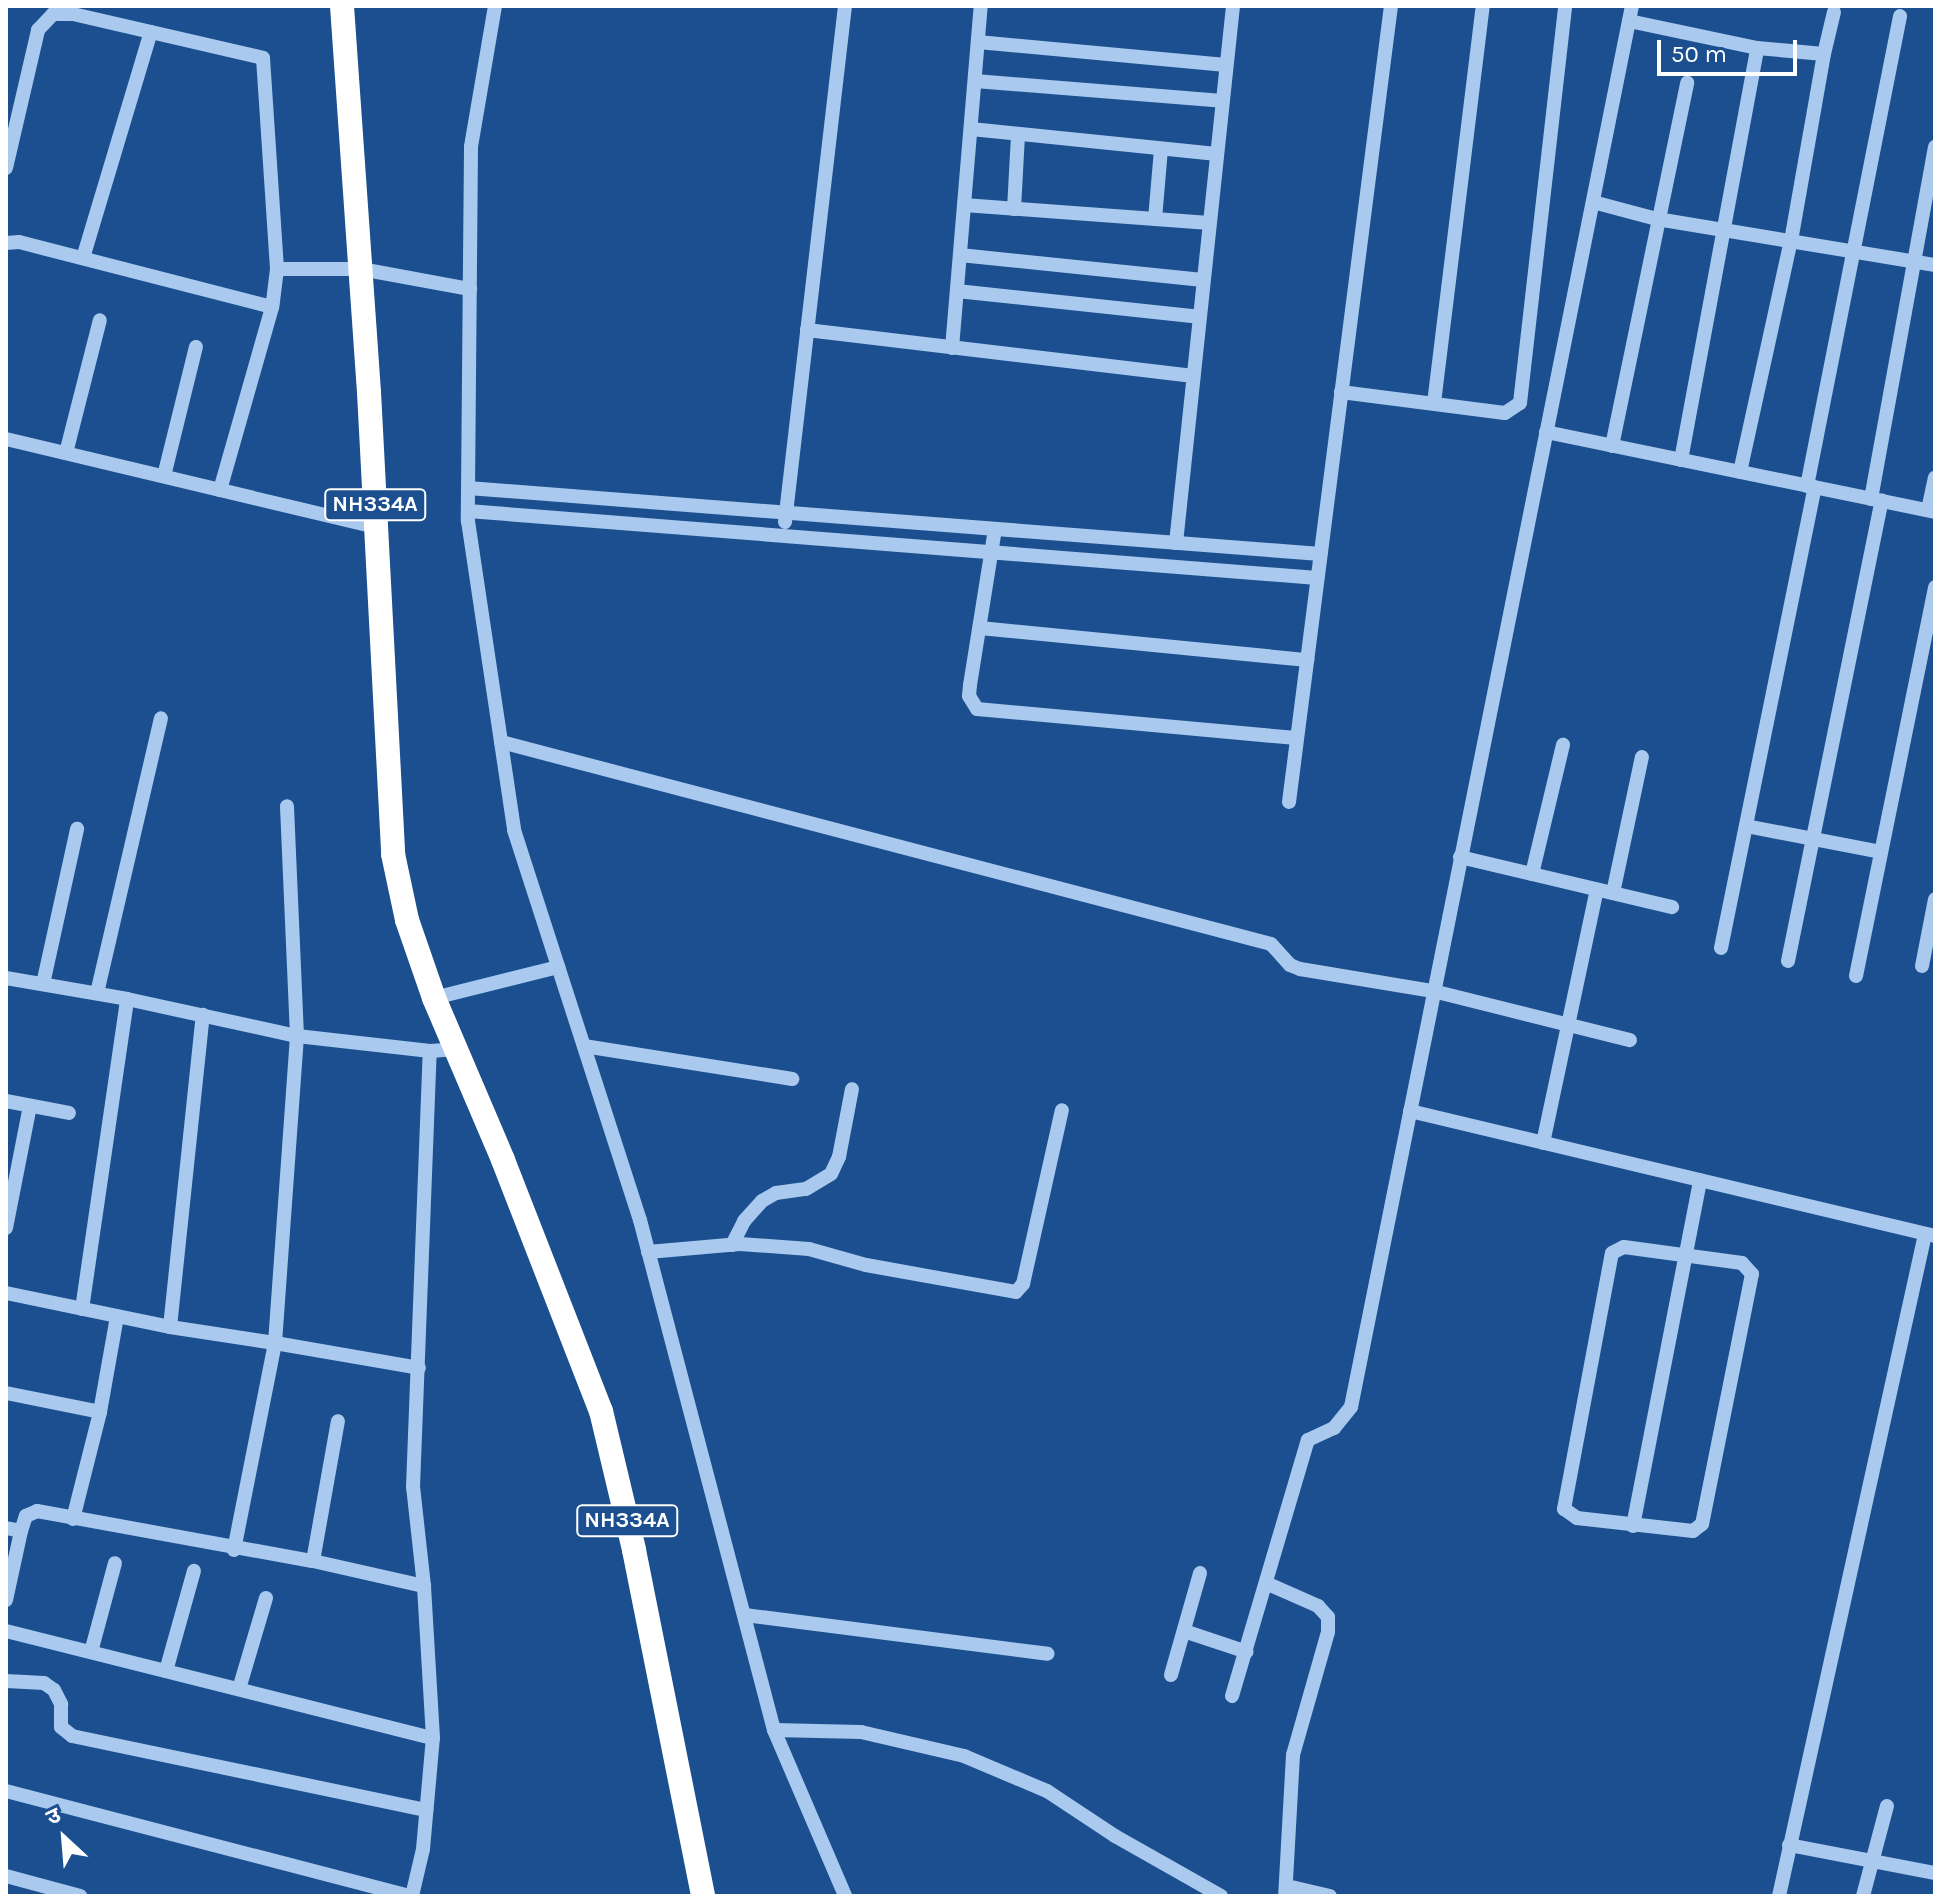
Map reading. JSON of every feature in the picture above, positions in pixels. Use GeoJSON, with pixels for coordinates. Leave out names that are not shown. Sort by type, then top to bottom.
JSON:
{"type":"FeatureCollection","features":[{"type":"Feature","properties":{"kind":"highway","name":"NH334A"},"geometry":{"type":"LineString","coordinates":[[342,6],[361,269],[393,854],[407,920],[434,998],[601,1411],[634,1550],[703,1896]]}},
{"type":"Feature","properties":{"kind":"street"},"geometry":{"type":"LineString","coordinates":[[495,6],[471,147],[468,511],[514,830],[648,1252],[774,1730],[845,1896]]}},
{"type":"Feature","properties":{"kind":"street"},"geometry":{"type":"LineString","coordinates":[[784,535],[845,6]]}},
{"type":"Feature","properties":{"kind":"street"},"geometry":{"type":"LineString","coordinates":[[952,348],[981,6]]}},
{"type":"Feature","properties":{"kind":"street"},"geometry":{"type":"LineString","coordinates":[[1176,543],[1233,6],[1226,6]]}},
{"type":"Feature","properties":{"kind":"street"},"geometry":{"type":"LineString","coordinates":[[1289,802],[1391,6]]}},
{"type":"Feature","properties":{"kind":"street"},"geometry":{"type":"LineString","coordinates":[[1434,403],[1483,6]]}},
{"type":"Feature","properties":{"kind":"street"},"geometry":{"type":"LineString","coordinates":[[1341,392],[1505,413],[1520,403],[1565,6]]}},
{"type":"Feature","properties":{"kind":"street"},"geometry":{"type":"LineString","coordinates":[[1740,472],[1791,241],[1834,12]]}},
{"type":"Feature","properties":{"kind":"street"},"geometry":{"type":"LineString","coordinates":[[6,168],[38,30],[45,19],[60,13],[263,58],[277,269],[272,307],[220,490]]}},
{"type":"Feature","properties":{"kind":"street"},"geometry":{"type":"LineString","coordinates":[[1232,1696],[1268,1584],[1308,1440],[1334,1428],[1351,1407],[1631,13],[1757,48],[1824,54]]}},
{"type":"Feature","properties":{"kind":"street"},"geometry":{"type":"LineString","coordinates":[[1721,948],[1811,486],[1852,251],[1900,16]]}},
{"type":"Feature","properties":{"kind":"street"},"geometry":{"type":"LineString","coordinates":[[83,258],[151,32]]}},
{"type":"Feature","properties":{"kind":"street"},"geometry":{"type":"LineString","coordinates":[[978,42],[1226,65]]}},
{"type":"Feature","properties":{"kind":"street"},"geometry":{"type":"LineString","coordinates":[[1681,460],[1757,48]]}},
{"type":"Feature","properties":{"kind":"street"},"geometry":{"type":"LineString","coordinates":[[975,81],[1222,101]]}},
{"type":"Feature","properties":{"kind":"street"},"geometry":{"type":"LineString","coordinates":[[1612,446],[1687,83]]}},
{"type":"Feature","properties":{"kind":"street"},"geometry":{"type":"LineString","coordinates":[[971,129],[1217,154]]}},
{"type":"Feature","properties":{"kind":"street"},"geometry":{"type":"LineString","coordinates":[[1014,209],[1018,134]]}},
{"type":"Feature","properties":{"kind":"street"},"geometry":{"type":"LineString","coordinates":[[1788,961],[1876,500],[1912,261],[1935,147]]}},
{"type":"Feature","properties":{"kind":"street"},"geometry":{"type":"LineString","coordinates":[[1155,219],[1161,149]]}},
{"type":"Feature","properties":{"kind":"street"},"geometry":{"type":"LineString","coordinates":[[1593,202],[1657,219],[1935,265]]}},
{"type":"Feature","properties":{"kind":"street"},"geometry":{"type":"LineString","coordinates":[[964,205],[1209,223]]}},
{"type":"Feature","properties":{"kind":"street"},"geometry":{"type":"LineString","coordinates":[[6,243],[19,242],[272,307]]}},
{"type":"Feature","properties":{"kind":"street"},"geometry":{"type":"LineString","coordinates":[[960,255],[1203,280]]}},
{"type":"Feature","properties":{"kind":"street"},"geometry":{"type":"LineString","coordinates":[[277,269],[361,269],[470,289]]}},
{"type":"Feature","properties":{"kind":"street"},"geometry":{"type":"LineString","coordinates":[[957,291],[1199,317]]}},
{"type":"Feature","properties":{"kind":"street"},"geometry":{"type":"LineString","coordinates":[[66,453],[100,320]]}},
{"type":"Feature","properties":{"kind":"street"},"geometry":{"type":"LineString","coordinates":[[807,330],[1193,376]]}},
{"type":"Feature","properties":{"kind":"street"},"geometry":{"type":"LineString","coordinates":[[164,476],[196,347]]}},
{"type":"Feature","properties":{"kind":"street"},"geometry":{"type":"LineString","coordinates":[[1546,432],[1932,511],[1935,478]]}},
{"type":"Feature","properties":{"kind":"street"},"geometry":{"type":"LineString","coordinates":[[6,439],[376,527]]}},
{"type":"Feature","properties":{"kind":"street"},"geometry":{"type":"LineString","coordinates":[[468,488],[1320,554]]}},
{"type":"Feature","properties":{"kind":"street"},"geometry":{"type":"LineString","coordinates":[[468,511],[1317,578]]}},
{"type":"Feature","properties":{"kind":"street"},"geometry":{"type":"LineString","coordinates":[[995,529],[969,696],[977,709],[1297,738]]}},
{"type":"Feature","properties":{"kind":"street"},"geometry":{"type":"LineString","coordinates":[[1856,976],[1935,587]]}},
{"type":"Feature","properties":{"kind":"street"},"geometry":{"type":"LineString","coordinates":[[980,628],[1307,660]]}},
{"type":"Feature","properties":{"kind":"street"},"geometry":{"type":"LineString","coordinates":[[97,993],[161,718]]}},
{"type":"Feature","properties":{"kind":"street"},"geometry":{"type":"LineString","coordinates":[[501,742],[1271,944],[1290,965],[1300,969],[1433,991],[1630,1040]]}},
{"type":"Feature","properties":{"kind":"street"},"geometry":{"type":"LineString","coordinates":[[1532,874],[1563,745]]}},
{"type":"Feature","properties":{"kind":"street"},"geometry":{"type":"LineString","coordinates":[[1613,893],[1642,757]]}},
{"type":"Feature","properties":{"kind":"street"},"geometry":{"type":"LineString","coordinates":[[234,1550],[275,1343],[297,1036],[287,806]]}},
{"type":"Feature","properties":{"kind":"street"},"geometry":{"type":"LineString","coordinates":[[1746,826],[1881,852]]}},
{"type":"Feature","properties":{"kind":"street"},"geometry":{"type":"LineString","coordinates":[[43,984],[77,829]]}},
{"type":"Feature","properties":{"kind":"street"},"geometry":{"type":"LineString","coordinates":[[1460,857],[1672,907]]}},
{"type":"Feature","properties":{"kind":"street"},"geometry":{"type":"LineString","coordinates":[[1543,1143],[1597,890]]}},
{"type":"Feature","properties":{"kind":"street"},"geometry":{"type":"LineString","coordinates":[[1922,966],[1935,899]]}},
{"type":"Feature","properties":{"kind":"street"},"geometry":{"type":"LineString","coordinates":[[434,998],[558,967]]}},
{"type":"Feature","properties":{"kind":"street"},"geometry":{"type":"LineString","coordinates":[[6,978],[97,993],[297,1036],[430,1051],[457,1049]]}},
{"type":"Feature","properties":{"kind":"street"},"geometry":{"type":"LineString","coordinates":[[82,1309],[127,999]]}},
{"type":"Feature","properties":{"kind":"street"},"geometry":{"type":"LineString","coordinates":[[170,1327],[203,1015]]}},
{"type":"Feature","properties":{"kind":"street"},"geometry":{"type":"LineString","coordinates":[[584,1046],[792,1079]]}},
{"type":"Feature","properties":{"kind":"street"},"geometry":{"type":"LineString","coordinates":[[6,1791],[410,1896],[423,1849],[433,1738],[424,1586],[413,1487],[430,1051]]}},
{"type":"Feature","properties":{"kind":"street"},"geometry":{"type":"LineString","coordinates":[[732,1245],[744,1221],[762,1201],[776,1193],[806,1189],[831,1174],[839,1157],[852,1089]]}},
{"type":"Feature","properties":{"kind":"street"},"geometry":{"type":"LineString","coordinates":[[6,1101],[69,1113]]}},
{"type":"Feature","properties":{"kind":"street"},"geometry":{"type":"LineString","coordinates":[[6,1228],[30,1106]]}},
{"type":"Feature","properties":{"kind":"street"},"geometry":{"type":"LineString","coordinates":[[648,1252],[732,1245],[809,1249],[866,1265],[1016,1292],[1023,1284],[1062,1110]]}},
{"type":"Feature","properties":{"kind":"street"},"geometry":{"type":"LineString","coordinates":[[1410,1111],[1930,1235],[1779,1896]]}},
{"type":"Feature","properties":{"kind":"street"},"geometry":{"type":"LineString","coordinates":[[1633,1526],[1700,1180]]}},
{"type":"Feature","properties":{"kind":"street"},"geometry":{"type":"LineString","coordinates":[[1624,1247],[1742,1263],[1752,1274],[1702,1524],[1693,1531],[1633,1526],[1577,1518],[1568,1514],[1562,1503],[1612,1253],[1624,1247]]}},
{"type":"Feature","properties":{"kind":"street"},"geometry":{"type":"LineString","coordinates":[[6,1293],[170,1327],[419,1368]]}},
{"type":"Feature","properties":{"kind":"street"},"geometry":{"type":"LineString","coordinates":[[73,1519],[100,1412],[117,1317]]}},
{"type":"Feature","properties":{"kind":"street"},"geometry":{"type":"LineString","coordinates":[[6,1393],[100,1412]]}},
{"type":"Feature","properties":{"kind":"street"},"geometry":{"type":"LineString","coordinates":[[313,1561],[338,1421]]}},
{"type":"Feature","properties":{"kind":"street"},"geometry":{"type":"LineString","coordinates":[[6,1600],[14,1530],[33,1511],[234,1550],[313,1561],[424,1586]]}},
{"type":"Feature","properties":{"kind":"street"},"geometry":{"type":"LineString","coordinates":[[91,1652],[115,1563]]}},
{"type":"Feature","properties":{"kind":"street"},"geometry":{"type":"LineString","coordinates":[[166,1671],[194,1571]]}},
{"type":"Feature","properties":{"kind":"street"},"geometry":{"type":"LineString","coordinates":[[1171,1675],[1200,1573]]}},
{"type":"Feature","properties":{"kind":"street"},"geometry":{"type":"LineString","coordinates":[[1268,1584],[1318,1606],[1328,1617],[1328,1632],[1293,1755],[1286,1891],[1330,1896]]}},
{"type":"Feature","properties":{"kind":"street"},"geometry":{"type":"LineString","coordinates":[[239,1689],[266,1598]]}},
{"type":"Feature","properties":{"kind":"street"},"geometry":{"type":"LineString","coordinates":[[745,1615],[1048,1654]]}},
{"type":"Feature","properties":{"kind":"street"},"geometry":{"type":"LineString","coordinates":[[6,1631],[433,1738]]}},
{"type":"Feature","properties":{"kind":"street"},"geometry":{"type":"LineString","coordinates":[[1184,1631],[1247,1652]]}},
{"type":"Feature","properties":{"kind":"street"},"geometry":{"type":"LineString","coordinates":[[6,1681],[44,1683],[54,1690],[61,1704],[61,1727],[72,1736],[426,1810]]}},
{"type":"Feature","properties":{"kind":"street"},"geometry":{"type":"LineString","coordinates":[[774,1730],[861,1732],[964,1756],[1047,1791],[1115,1836],[1221,1896]]}},
{"type":"Feature","properties":{"kind":"street"},"geometry":{"type":"LineString","coordinates":[[1863,1896],[1887,1806]]}},
{"type":"Feature","properties":{"kind":"street"},"geometry":{"type":"LineString","coordinates":[[1789,1845],[1935,1873]]}},
{"type":"Feature","properties":{"kind":"street"},"geometry":{"type":"LineString","coordinates":[[6,1876],[80,1896]]}}]}
